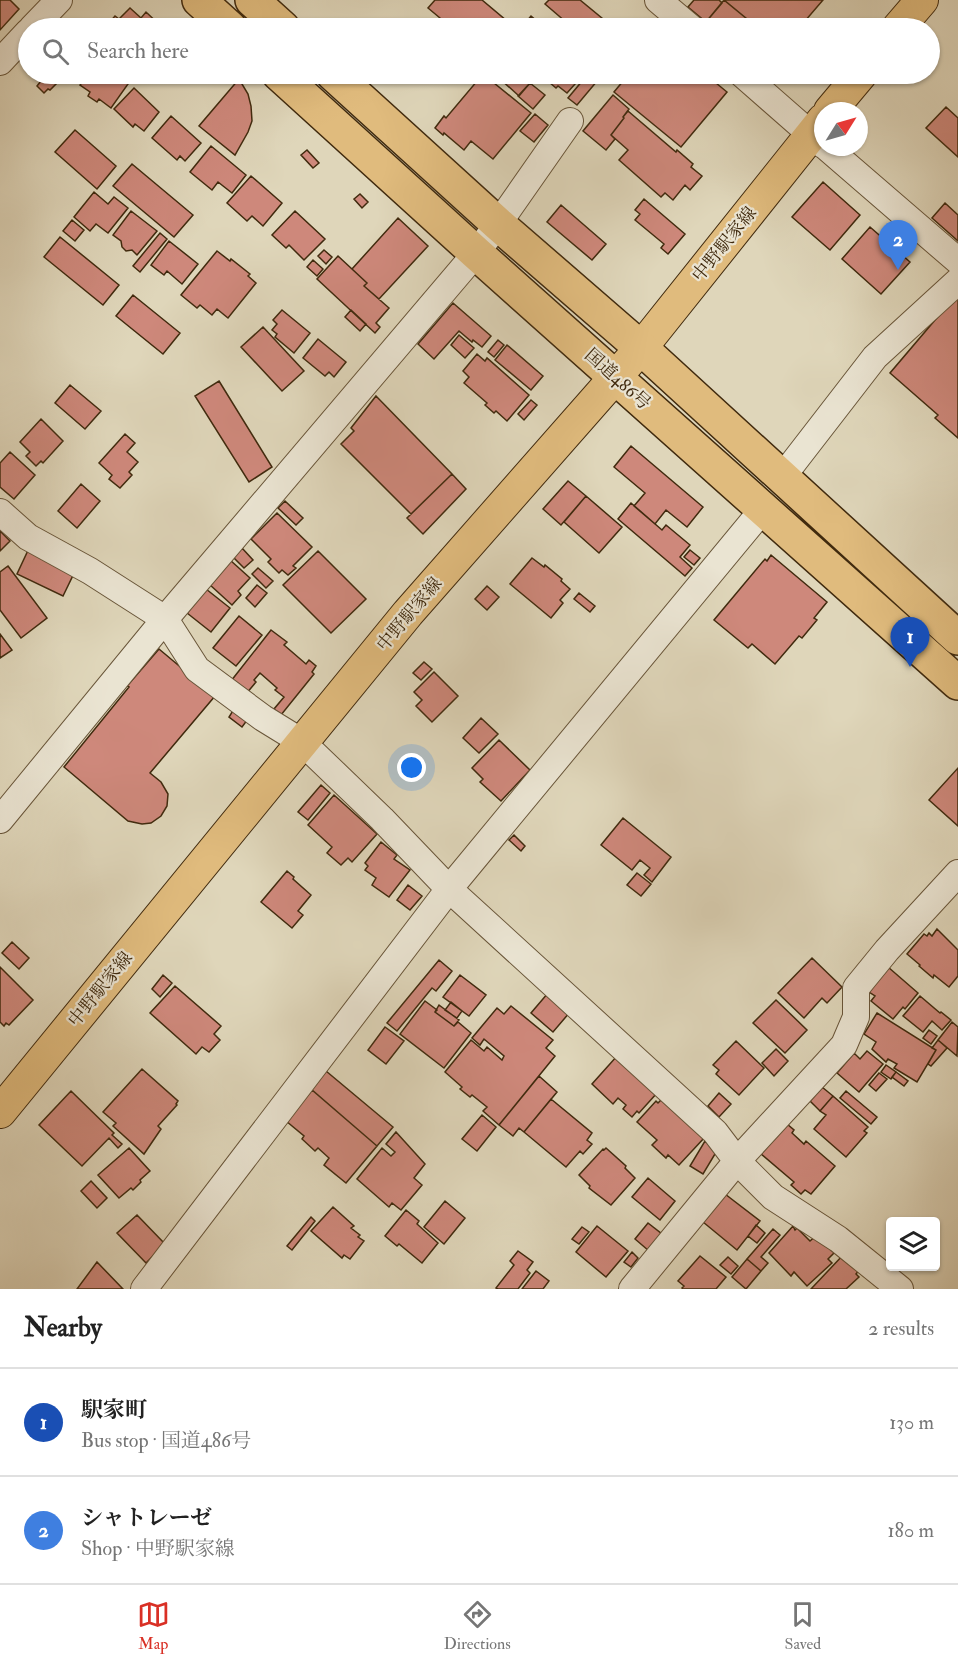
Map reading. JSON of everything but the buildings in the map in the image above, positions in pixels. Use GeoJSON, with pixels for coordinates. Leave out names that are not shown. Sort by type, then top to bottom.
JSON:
{"type":"FeatureCollection","features":[{"type":"Feature","properties":{"kind":"highway"},"geometry":{"type":"LineString","coordinates":[[199,0],[219,18]]}},
{"type":"Feature","properties":{"kind":"highway"},"geometry":{"type":"LineString","coordinates":[[252,0],[273,18]]}},
{"type":"Feature","properties":{"kind":"highway","name":"国道486号"},"geometry":{"type":"LineString","coordinates":[[290,84],[958,683]]}},
{"type":"Feature","properties":{"kind":"highway"},"geometry":{"type":"LineString","coordinates":[[344,84],[498,224],[641,348],[783,476],[958,638]]}},
{"type":"Feature","properties":{"kind":"main road"},"geometry":{"type":"LineString","coordinates":[[907,18],[922,0]]}},
{"type":"Feature","properties":{"kind":"main road","name":"中野駅家線"},"geometry":{"type":"LineString","coordinates":[[842,102],[854,84]]}},
{"type":"Feature","properties":{"kind":"main road","name":"中野駅家線"},"geometry":{"type":"LineString","coordinates":[[0,1112],[408,613],[641,348],[814,142]]}},
{"type":"Feature","properties":{"kind":"street"},"geometry":{"type":"LineString","coordinates":[[42,18],[60,0]]}},
{"type":"Feature","properties":{"kind":"street"},"geometry":{"type":"LineString","coordinates":[[658,0],[679,18]]}},
{"type":"Feature","properties":{"kind":"street"},"geometry":{"type":"LineString","coordinates":[[0,62],[18,43]]}},
{"type":"Feature","properties":{"kind":"street"},"geometry":{"type":"LineString","coordinates":[[756,84],[814,125]]}},
{"type":"Feature","properties":{"kind":"street"},"geometry":{"type":"LineString","coordinates":[[0,820],[165,620],[476,253],[570,121]]}},
{"type":"Feature","properties":{"kind":"street"},"geometry":{"type":"LineString","coordinates":[[849,156],[958,261]]}},
{"type":"Feature","properties":{"kind":"street"},"geometry":{"type":"LineString","coordinates":[[783,476],[875,357],[958,281]]}},
{"type":"Feature","properties":{"kind":"street"},"geometry":{"type":"LineString","coordinates":[[144,1289],[449,889],[764,508]]}},
{"type":"Feature","properties":{"kind":"street"},"geometry":{"type":"LineString","coordinates":[[0,512],[28,537],[90,571],[165,620],[197,669],[263,718],[302,742],[382,819],[449,889],[715,1132],[737,1161],[773,1197],[838,1239],[900,1289]]}},
{"type":"Feature","properties":{"kind":"street"},"geometry":{"type":"LineString","coordinates":[[632,1289],[737,1161],[844,1045],[856,1017],[856,988],[887,950],[958,873]]}},
{"type":"Feature","properties":{"kind":"place","name":"シャトレーゼ"},"geometry":{"type":"Point","coordinates":[898,270]}},
{"type":"Feature","properties":{"kind":"place","name":"駅家町"},"geometry":{"type":"Point","coordinates":[910,667]}}]}
